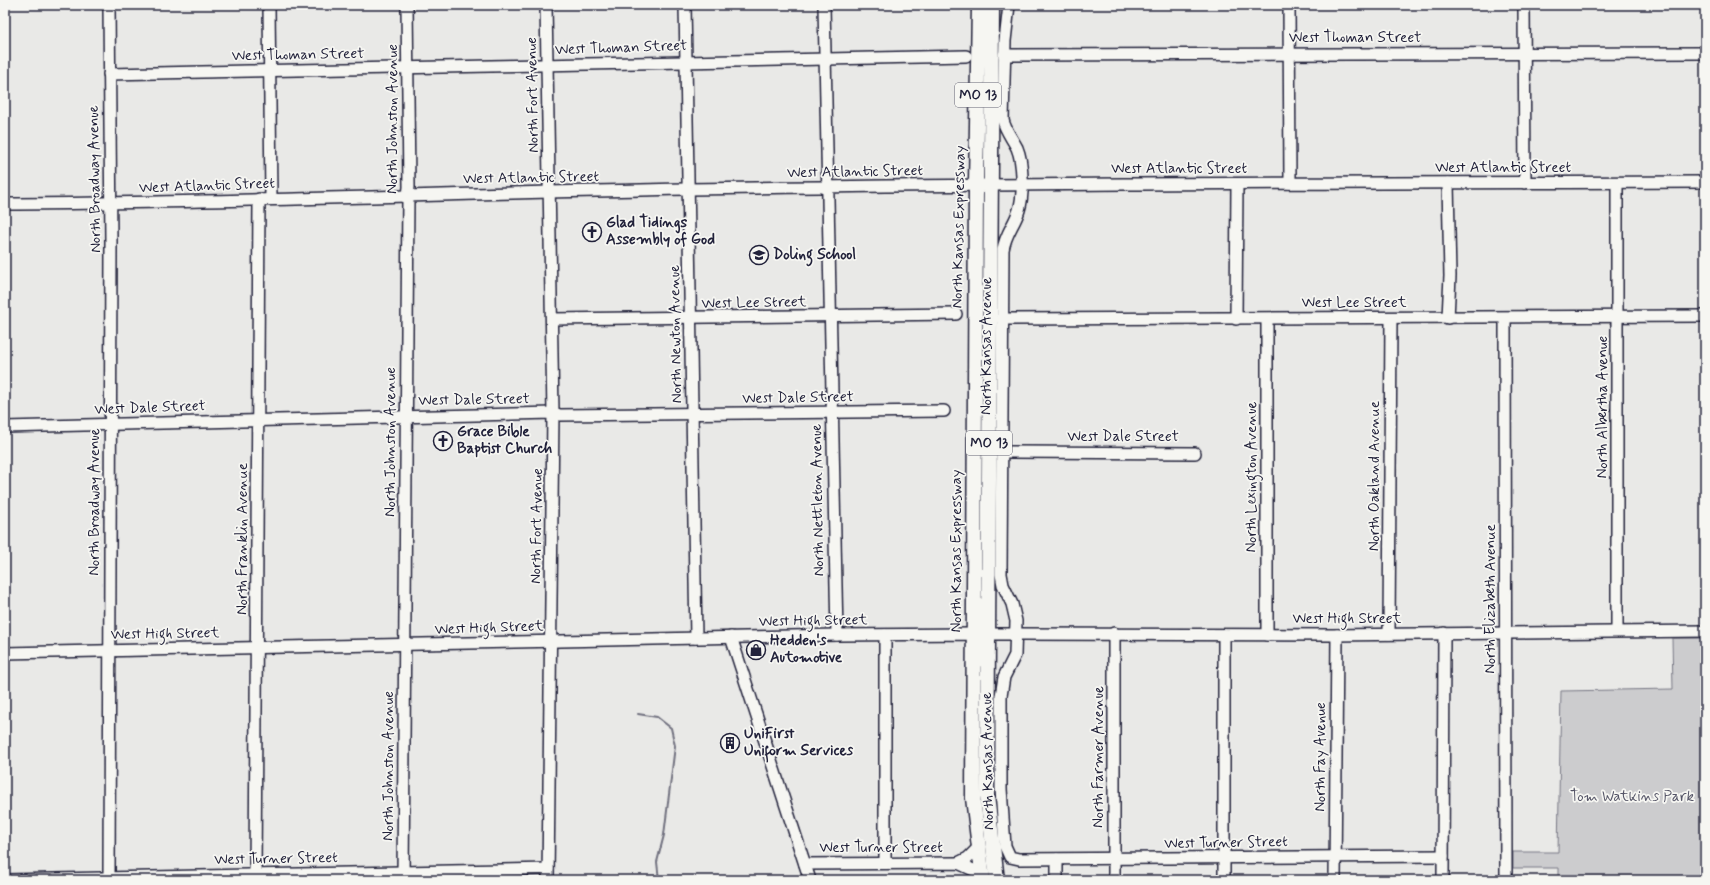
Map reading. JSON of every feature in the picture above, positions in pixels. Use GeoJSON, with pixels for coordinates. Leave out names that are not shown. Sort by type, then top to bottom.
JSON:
{"type":"FeatureCollection","features":[{"type":"Feature","properties":{"kind":"main road","name":"North Kansas Expressway"},"geometry":{"type":"LineString","coordinates":[[979,5],[976,185],[973,798],[982,877]]}},
{"type":"Feature","properties":{"kind":"main road","name":"North Kansas Expressway"},"geometry":{"type":"LineString","coordinates":[[992,5],[987,796],[997,880]]}},
{"type":"Feature","properties":{"kind":"street","name":"North Broadway Avenue"},"geometry":{"type":"LineString","coordinates":[[109,5],[111,204],[108,650],[109,879]]}},
{"type":"Feature","properties":{"kind":"street"},"geometry":{"type":"LineString","coordinates":[[269,5],[271,199]]}},
{"type":"Feature","properties":{"kind":"street","name":"North Johnston Avenue"},"geometry":{"type":"LineString","coordinates":[[403,876],[409,187],[407,5]]}},
{"type":"Feature","properties":{"kind":"street","name":"North Fort Avenue"},"geometry":{"type":"LineString","coordinates":[[546,5],[551,193],[553,413],[548,874]]}},
{"type":"Feature","properties":{"kind":"street","name":"North Newton Avenue"},"geometry":{"type":"LineString","coordinates":[[685,5],[696,638]]}},
{"type":"Feature","properties":{"kind":"street","name":"North Nettleton Avenue"},"geometry":{"type":"LineString","coordinates":[[824,5],[829,317],[837,635]]}},
{"type":"Feature","properties":{"kind":"street","name":"North Kansas Avenue"},"geometry":{"type":"LineString","coordinates":[[1009,5],[1004,55],[1003,120],[1019,154],[1021,184],[1019,210],[1008,230],[1003,250],[1001,574],[1003,585],[1015,611],[1016,634],[1015,654],[1004,677],[1001,696],[1001,789],[1005,846],[1010,857]]}},
{"type":"Feature","properties":{"kind":"street"},"geometry":{"type":"LineString","coordinates":[[1289,5],[1290,183]]}},
{"type":"Feature","properties":{"kind":"street"},"geometry":{"type":"LineString","coordinates":[[1524,5],[1525,183]]}},
{"type":"Feature","properties":{"kind":"street","name":"West Thoman Street"},"geometry":{"type":"LineString","coordinates":[[1004,55],[1525,52],[1705,53]]}},
{"type":"Feature","properties":{"kind":"street","name":"West Thoman Street"},"geometry":{"type":"LineString","coordinates":[[109,74],[966,56]]}},
{"type":"Feature","properties":{"kind":"street","name":"North Albertha Avenue"},"geometry":{"type":"LineString","coordinates":[[1617,182],[1617,631]]}},
{"type":"Feature","properties":{"kind":"street","name":"West Atlantic Street"},"geometry":{"type":"LineString","coordinates":[[5,204],[111,204],[689,189],[1021,184],[1705,182]]}},
{"type":"Feature","properties":{"kind":"street"},"geometry":{"type":"LineString","coordinates":[[1448,183],[1450,276],[1448,318]]}},
{"type":"Feature","properties":{"kind":"street"},"geometry":{"type":"LineString","coordinates":[[1236,319],[1238,184]]}},
{"type":"Feature","properties":{"kind":"street","name":"North Franklin Avenue"},"geometry":{"type":"LineString","coordinates":[[255,877],[259,199]]}},
{"type":"Feature","properties":{"kind":"street","name":"West Lee Street"},"geometry":{"type":"LineString","coordinates":[[552,319],[829,317],[956,314]]}},
{"type":"Feature","properties":{"kind":"street","name":"West Lee Street"},"geometry":{"type":"LineString","coordinates":[[1002,319],[1705,316]]}},
{"type":"Feature","properties":{"kind":"street","name":"North Oakland Avenue"},"geometry":{"type":"LineString","coordinates":[[1389,634],[1391,318]]}},
{"type":"Feature","properties":{"kind":"street","name":"North Elizabeth Avenue"},"geometry":{"type":"LineString","coordinates":[[1505,318],[1506,880]]}},
{"type":"Feature","properties":{"kind":"street","name":"North Lexington Avenue"},"geometry":{"type":"LineString","coordinates":[[1267,319],[1267,634]]}},
{"type":"Feature","properties":{"kind":"street","name":"West Dale Street"},"geometry":{"type":"LineString","coordinates":[[5,427],[553,413],[560,415],[944,411]]}},
{"type":"Feature","properties":{"kind":"street","name":"West Dale Street"},"geometry":{"type":"LineString","coordinates":[[1002,452],[1195,453]]}},
{"type":"Feature","properties":{"kind":"street"},"geometry":{"type":"LineString","coordinates":[[974,574],[979,594],[982,628],[988,634]]}},
{"type":"Feature","properties":{"kind":"street","name":"West High Street"},"geometry":{"type":"LineString","coordinates":[[988,634],[1506,634],[1617,631],[1705,631]]}},
{"type":"Feature","properties":{"kind":"street","name":"North Farmer Avenue"},"geometry":{"type":"LineString","coordinates":[[1114,633],[1114,880]]}},
{"type":"Feature","properties":{"kind":"street"},"geometry":{"type":"LineString","coordinates":[[885,634],[885,863]]}},
{"type":"Feature","properties":{"kind":"street"},"geometry":{"type":"LineString","coordinates":[[974,634],[980,643],[988,694]]}},
{"type":"Feature","properties":{"kind":"street","name":"West High Street"},"geometry":{"type":"LineString","coordinates":[[5,653],[731,637],[974,634]]}},
{"type":"Feature","properties":{"kind":"street","name":"North Fay Avenue"},"geometry":{"type":"LineString","coordinates":[[1335,880],[1337,634]]}},
{"type":"Feature","properties":{"kind":"street"},"geometry":{"type":"LineString","coordinates":[[1443,880],[1444,634]]}},
{"type":"Feature","properties":{"kind":"street"},"geometry":{"type":"LineString","coordinates":[[1224,635],[1224,880]]}},
{"type":"Feature","properties":{"kind":"street"},"geometry":{"type":"LineString","coordinates":[[731,637],[810,880]]}},
{"type":"Feature","properties":{"kind":"street","name":"West Turner Street"},"geometry":{"type":"LineString","coordinates":[[804,864],[958,863],[968,858],[979,847]]}},
{"type":"Feature","properties":{"kind":"street","name":"West Turner Street"},"geometry":{"type":"LineString","coordinates":[[1010,857],[1019,859],[1114,860],[1443,856]]}},
{"type":"Feature","properties":{"kind":"street"},"geometry":{"type":"LineString","coordinates":[[1057,859],[1057,880]]}},
{"type":"Feature","properties":{"kind":"street","name":"West Turner Street"},"geometry":{"type":"LineString","coordinates":[[958,863],[982,877]]}},
{"type":"Feature","properties":{"kind":"street","name":"West Turner Street"},"geometry":{"type":"LineString","coordinates":[[5,880],[548,874]]}},
{"type":"Feature","properties":{"kind":"green space","name":"Tom Watkins Park"},"geometry":{"type":"Polygon","coordinates":[[[1672,638],[1705,638],[1705,880],[1559,880],[1559,868],[1513,868],[1513,852],[1558,852],[1561,691],[1673,689],[1672,638]]]}},
{"type":"Feature","properties":{"kind":"waterway"},"geometry":{"type":"LineString","coordinates":[[638,714],[657,717],[671,728],[675,746],[664,835],[657,862],[659,880]]}},
{"type":"Feature","properties":{"kind":"place","name":"Glad Tidings Assembly of God"},"geometry":{"type":"Point","coordinates":[592,232]}},
{"type":"Feature","properties":{"kind":"place","name":"Doling School"},"geometry":{"type":"Point","coordinates":[759,255]}},
{"type":"Feature","properties":{"kind":"place","name":"Grace Bible Baptist Church"},"geometry":{"type":"Point","coordinates":[443,441]}},
{"type":"Feature","properties":{"kind":"place","name":"Hedden's Automotive"},"geometry":{"type":"Point","coordinates":[756,650]}},
{"type":"Feature","properties":{"kind":"place","name":"UniFirst Uniform Services"},"geometry":{"type":"Point","coordinates":[730,743]}}]}
